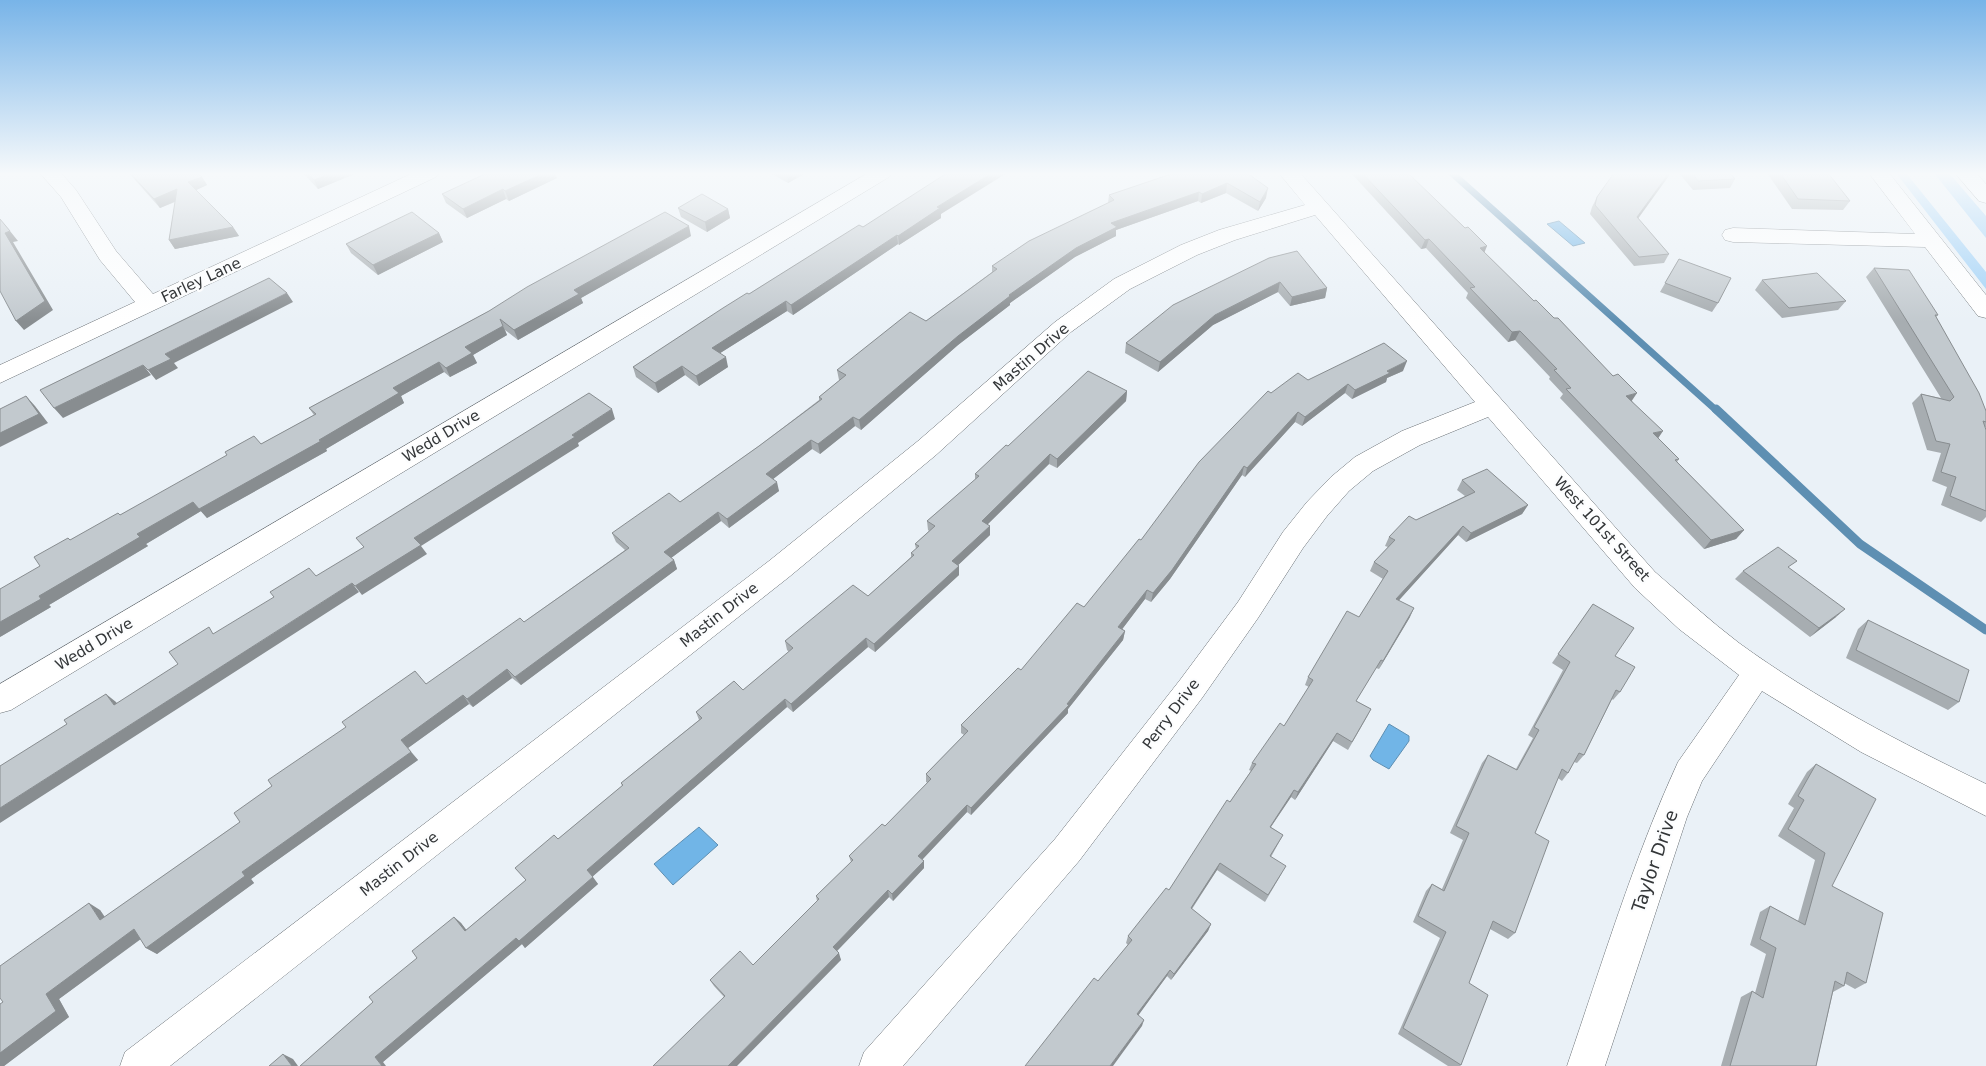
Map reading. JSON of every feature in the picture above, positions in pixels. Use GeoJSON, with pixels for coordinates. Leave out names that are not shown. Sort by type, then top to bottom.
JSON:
{"type":"FeatureCollection","features":[{"type":"Feature","properties":{"kind":"main road"},"geometry":{"type":"LineString","coordinates":[[87,223],[108,255],[150,305]]}},
{"type":"Feature","properties":{"kind":"main road","name":"Farley Lane"},"geometry":{"type":"LineString","coordinates":[[0,375],[324,223]]}},
{"type":"Feature","properties":{"kind":"main road","name":"Wedd Drive"},"geometry":{"type":"LineString","coordinates":[[0,700],[799,223]]}},
{"type":"Feature","properties":{"kind":"main road","name":"Mastin Drive"},"geometry":{"type":"LineString","coordinates":[[139,1066],[778,569],[927,448],[1063,327],[1122,284],[1189,250],[1227,235],[1268,223]]}},
{"type":"Feature","properties":{"kind":"main road","name":"West 101st Street"},"geometry":{"type":"LineString","coordinates":[[1334,223],[1646,580],[1695,626],[1813,710],[1853,733],[1986,800]]}},
{"type":"Feature","properties":{"kind":"main road"},"geometry":{"type":"LineString","coordinates":[[1919,223],[1986,311]]}},
{"type":"Feature","properties":{"kind":"main road"},"geometry":{"type":"LineString","coordinates":[[1733,236],[1933,241]]}},
{"type":"Feature","properties":{"kind":"main road","name":"Perry Drive"},"geometry":{"type":"LineString","coordinates":[[878,1066],[1066,850],[1191,689],[1248,610],[1316,509],[1340,484],[1364,464],[1411,438],[1492,405]]}},
{"type":"Feature","properties":{"kind":"main road","name":"Taylor Drive"},"geometry":{"type":"LineString","coordinates":[[1586,1066],[1670,817],[1689,772],[1758,672]]}},
{"type":"Feature","properties":{"kind":"shaded area"},"geometry":{"type":"Polygon","coordinates":[[[1561,223],[1585,243],[1573,246],[1547,224],[1561,223]]]}},
{"type":"Feature","properties":{"kind":"shaded area"},"geometry":{"type":"Polygon","coordinates":[[[1935,223],[1946,223],[1986,272],[1986,289],[1935,223]]]}},
{"type":"Feature","properties":{"kind":"shaded area"},"geometry":{"type":"Polygon","coordinates":[[[1974,223],[1986,223],[1986,238],[1974,223]]]}},
{"type":"Feature","properties":{"kind":"shaded area"},"geometry":{"type":"Polygon","coordinates":[[[1389,724],[1409,736],[1409,741],[1389,769],[1373,760],[1370,756],[1389,724]]]}},
{"type":"Feature","properties":{"kind":"shaded area"},"geometry":{"type":"Polygon","coordinates":[[[699,827],[718,845],[673,885],[654,864],[699,827]]]}},
{"type":"Feature","properties":{"kind":"building"},"geometry":{"type":"Polygon","coordinates":[[[0,223],[3,223],[10,231],[5,233],[45,301],[16,321],[0,291],[0,223]]]}},
{"type":"Feature","properties":{"kind":"building"},"geometry":{"type":"Polygon","coordinates":[[[172,223],[229,223],[233,227],[169,240],[172,223]]]}},
{"type":"Feature","properties":{"kind":"building"},"geometry":{"type":"Polygon","coordinates":[[[390,223],[426,223],[439,233],[373,265],[346,244],[390,223]]]}},
{"type":"Feature","properties":{"kind":"building"},"geometry":{"type":"Polygon","coordinates":[[[645,223],[683,223],[689,226],[574,290],[579,294],[514,330],[500,319],[503,326],[465,347],[472,353],[446,368],[439,362],[393,388],[399,393],[319,440],[321,441],[199,509],[193,502],[137,534],[140,537],[39,596],[41,599],[0,622],[0,589],[40,566],[34,557],[68,538],[70,540],[118,513],[120,515],[227,455],[225,452],[254,436],[261,444],[316,414],[309,408],[489,311],[527,287],[645,223]]]}},
{"type":"Feature","properties":{"kind":"building"},"geometry":{"type":"Polygon","coordinates":[[[870,223],[918,223],[791,305],[786,301],[712,348],[726,357],[696,376],[682,366],[655,383],[633,367],[747,293],[749,294],[859,225],[863,227],[870,223]]]}},
{"type":"Feature","properties":{"kind":"building"},"geometry":{"type":"Polygon","coordinates":[[[1067,223],[1112,223],[1117,227],[1076,248],[1009,295],[859,420],[853,417],[818,444],[811,440],[766,474],[777,482],[727,519],[718,512],[664,552],[674,560],[515,677],[507,669],[467,699],[463,695],[401,740],[411,752],[242,872],[245,876],[146,948],[134,929],[46,994],[56,1011],[0,1053],[0,1004],[3,1002],[0,998],[0,966],[89,903],[100,920],[240,822],[234,813],[272,786],[268,780],[346,727],[342,722],[415,671],[426,684],[520,618],[524,622],[629,548],[612,533],[669,493],[680,502],[822,399],[819,397],[846,375],[837,370],[910,312],[926,321],[997,269],[992,266],[1029,241],[1067,223]]]}},
{"type":"Feature","properties":{"kind":"building"},"geometry":{"type":"Polygon","coordinates":[[[1409,223],[1460,223],[1465,228],[1468,227],[1487,246],[1480,248],[1534,301],[1536,300],[1554,318],[1558,318],[1613,376],[1618,374],[1637,393],[1626,396],[1663,431],[1653,433],[1679,459],[1675,460],[1744,530],[1711,540],[1566,389],[1571,388],[1554,370],[1557,369],[1520,331],[1512,332],[1470,288],[1475,287],[1429,239],[1425,240],[1409,223]]]}},
{"type":"Feature","properties":{"kind":"building"},"geometry":{"type":"Polygon","coordinates":[[[1610,223],[1642,223],[1669,254],[1639,257],[1610,223]]]}},
{"type":"Feature","properties":{"kind":"building"},"geometry":{"type":"Polygon","coordinates":[[[1297,251],[1327,288],[1292,297],[1280,282],[1215,315],[1160,362],[1126,343],[1173,305],[1269,258],[1297,251]]]}},
{"type":"Feature","properties":{"kind":"building"},"geometry":{"type":"Polygon","coordinates":[[[1679,259],[1731,278],[1718,303],[1665,283],[1679,259]]]}},
{"type":"Feature","properties":{"kind":"building"},"geometry":{"type":"Polygon","coordinates":[[[1874,268],[1909,270],[1938,315],[1935,315],[1979,393],[1986,411],[1986,422],[1983,421],[1986,430],[1986,511],[1950,496],[1956,477],[1941,472],[1950,444],[1936,441],[1921,394],[1950,401],[1954,397],[1874,268]]]}},
{"type":"Feature","properties":{"kind":"building"},"geometry":{"type":"Polygon","coordinates":[[[1817,273],[1846,301],[1789,308],[1762,280],[1817,273]]]}},
{"type":"Feature","properties":{"kind":"building"},"geometry":{"type":"Polygon","coordinates":[[[269,278],[287,293],[165,354],[171,359],[148,370],[143,365],[54,408],[40,390],[269,278]]]}},
{"type":"Feature","properties":{"kind":"building"},"geometry":{"type":"Polygon","coordinates":[[[1384,343],[1407,361],[1387,371],[1390,373],[1355,390],[1348,384],[1305,417],[1298,412],[1247,468],[1244,466],[1172,570],[1153,593],[1147,590],[1118,627],[1125,631],[1067,704],[1069,705],[971,808],[967,805],[918,856],[924,861],[892,894],[888,890],[833,947],[839,953],[728,1066],[653,1066],[725,996],[710,980],[740,951],[753,965],[819,899],[816,896],[853,860],[849,856],[882,824],[885,826],[931,779],[926,774],[968,731],[961,725],[1018,668],[1021,670],[1077,603],[1084,607],[1139,539],[1141,540],[1199,462],[1268,391],[1271,393],[1298,373],[1308,380],[1384,343]]]}},
{"type":"Feature","properties":{"kind":"building"},"geometry":{"type":"Polygon","coordinates":[[[1088,371],[1127,391],[1057,459],[1050,454],[982,521],[990,526],[952,561],[959,566],[874,644],[866,638],[791,704],[785,699],[587,870],[593,877],[519,941],[516,938],[375,1057],[382,1066],[300,1066],[373,1002],[369,997],[417,958],[412,951],[454,917],[465,931],[526,880],[515,868],[554,835],[558,839],[623,785],[621,783],[702,718],[696,712],[734,681],[743,690],[793,648],[785,641],[853,585],[868,596],[914,555],[911,553],[919,546],[915,544],[935,526],[927,521],[979,476],[975,474],[1006,445],[1008,446],[1088,371]]]}},
{"type":"Feature","properties":{"kind":"building"},"geometry":{"type":"Polygon","coordinates":[[[589,393],[612,409],[572,435],[575,437],[414,538],[421,545],[355,586],[352,583],[0,808],[0,766],[67,724],[64,720],[106,694],[114,705],[178,664],[169,652],[209,627],[213,634],[274,597],[270,592],[309,568],[316,576],[364,547],[356,538],[589,393]]]}},
{"type":"Feature","properties":{"kind":"building"},"geometry":{"type":"Polygon","coordinates":[[[26,396],[39,414],[0,433],[0,409],[26,396]]]}},
{"type":"Feature","properties":{"kind":"building"},"geometry":{"type":"Polygon","coordinates":[[[1487,469],[1528,505],[1471,533],[1463,526],[1396,599],[1414,608],[1383,661],[1381,660],[1356,701],[1371,709],[1352,742],[1337,733],[1298,792],[1294,790],[1270,827],[1283,835],[1270,856],[1286,866],[1268,895],[1220,863],[1191,908],[1211,924],[1174,974],[1170,970],[1137,1014],[1144,1020],[1110,1066],[1025,1066],[1094,978],[1098,981],[1132,940],[1128,936],[1166,888],[1169,890],[1227,800],[1230,802],[1256,764],[1252,763],[1280,723],[1284,726],[1313,680],[1308,677],[1347,611],[1359,617],[1388,571],[1374,562],[1395,540],[1389,537],[1409,516],[1416,520],[1475,492],[1462,480],[1487,469]]]}},
{"type":"Feature","properties":{"kind":"building"},"geometry":{"type":"Polygon","coordinates":[[[1778,547],[1797,561],[1788,567],[1845,609],[1819,628],[1743,571],[1778,547]]]}},
{"type":"Feature","properties":{"kind":"building"},"geometry":{"type":"Polygon","coordinates":[[[1593,604],[1634,628],[1615,656],[1635,667],[1620,692],[1616,690],[1584,755],[1579,753],[1568,773],[1562,769],[1535,833],[1549,841],[1515,933],[1493,921],[1469,983],[1488,995],[1461,1065],[1403,1028],[1446,932],[1418,916],[1432,884],[1444,891],[1469,833],[1456,826],[1488,755],[1517,770],[1539,730],[1534,727],[1570,662],[1558,654],[1593,604]]]}},
{"type":"Feature","properties":{"kind":"building"},"geometry":{"type":"Polygon","coordinates":[[[1868,620],[1969,670],[1959,702],[1856,650],[1868,620]]]}},
{"type":"Feature","properties":{"kind":"building"},"geometry":{"type":"Polygon","coordinates":[[[1816,764],[1876,799],[1832,886],[1883,913],[1866,983],[1847,972],[1844,986],[1835,981],[1816,1066],[1730,1066],[1752,991],[1763,998],[1776,948],[1760,939],[1770,906],[1805,925],[1825,853],[1788,829],[1804,800],[1798,796],[1816,764]]]}},
{"type":"Feature","properties":{"kind":"building"},"geometry":{"type":"Polygon","coordinates":[[[283,1054],[292,1066],[269,1066],[283,1054]]]}},
{"type":"Feature","properties":{"kind":"waterway"},"geometry":{"type":"LineString","coordinates":[[1507,223],[1717,411]]}},
{"type":"Feature","properties":{"kind":"waterway"},"geometry":{"type":"LineString","coordinates":[[1716,409],[1860,544],[1986,630]]}}]}
